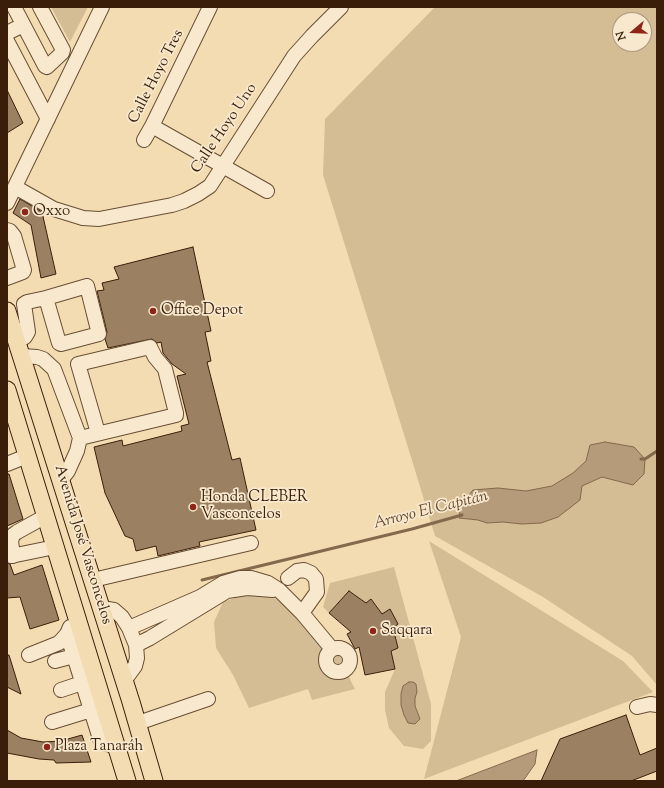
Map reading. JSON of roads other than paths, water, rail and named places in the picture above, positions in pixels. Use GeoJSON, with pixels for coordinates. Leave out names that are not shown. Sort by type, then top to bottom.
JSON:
{"type":"FeatureCollection","features":[{"type":"Feature","properties":{"kind":"main road","name":"Avenida José Vasconcelos"},"geometry":{"type":"LineString","coordinates":[[7,311],[62,480],[138,723],[154,781]]}},
{"type":"Feature","properties":{"kind":"main road","name":"Avenida José Vasconcelos"},"geometry":{"type":"LineString","coordinates":[[7,390],[127,781]]}},
{"type":"Feature","properties":{"kind":"street"},"geometry":{"type":"LineString","coordinates":[[14,7],[45,66],[48,67],[64,50],[40,7]]}},
{"type":"Feature","properties":{"kind":"street"},"geometry":{"type":"LineString","coordinates":[[7,203],[102,7]]}},
{"type":"Feature","properties":{"kind":"street","name":"Calle Hoyo Tres"},"geometry":{"type":"LineString","coordinates":[[144,140],[210,7]]}},
{"type":"Feature","properties":{"kind":"street","name":"Calle Hoyo Uno"},"geometry":{"type":"LineString","coordinates":[[15,187],[54,209],[84,218],[99,219],[184,201],[210,186],[294,56],[341,7]]}},
{"type":"Feature","properties":{"kind":"street"},"geometry":{"type":"LineString","coordinates":[[23,25],[7,40],[48,119]]}},
{"type":"Feature","properties":{"kind":"street"},"geometry":{"type":"LineString","coordinates":[[152,126],[267,191]]}},
{"type":"Feature","properties":{"kind":"street"},"geometry":{"type":"LineString","coordinates":[[7,230],[14,236],[24,270],[21,273],[7,278]]}},
{"type":"Feature","properties":{"kind":"street"},"geometry":{"type":"LineString","coordinates":[[46,298],[60,344],[99,335],[100,333],[87,286],[24,304],[28,332],[24,337],[20,348],[43,359],[54,369],[80,438],[77,451],[62,480]]}},
{"type":"Feature","properties":{"kind":"street"},"geometry":{"type":"LineString","coordinates":[[80,438],[176,415],[166,370],[155,357],[151,347],[78,365],[98,433]]}},
{"type":"Feature","properties":{"kind":"street"},"geometry":{"type":"LineString","coordinates":[[7,464],[27,456]]}},
{"type":"Feature","properties":{"kind":"street"},"geometry":{"type":"LineString","coordinates":[[46,516],[17,532],[11,541],[12,556],[55,547]]}},
{"type":"Feature","properties":{"kind":"street"},"geometry":{"type":"LineString","coordinates":[[93,580],[251,543]]}},
{"type":"Feature","properties":{"kind":"street"},"geometry":{"type":"LineString","coordinates":[[288,578],[297,571],[304,570],[311,573],[316,579],[317,592],[302,613]]}},
{"type":"Feature","properties":{"kind":"street"},"geometry":{"type":"LineString","coordinates":[[129,628],[200,597],[223,583],[240,578],[256,578],[279,590],[302,613],[332,649]]}},
{"type":"Feature","properties":{"kind":"street"},"geometry":{"type":"LineString","coordinates":[[136,645],[227,591],[247,588],[279,590]]}},
{"type":"Feature","properties":{"kind":"street"},"geometry":{"type":"LineString","coordinates":[[102,608],[114,610],[118,614],[129,628],[136,645],[137,658],[135,666],[124,681]]}},
{"type":"Feature","properties":{"kind":"street"},"geometry":{"type":"LineString","coordinates":[[30,654],[59,643],[67,634],[75,610]]}},
{"type":"Feature","properties":{"kind":"street"},"geometry":{"type":"LineString","coordinates":[[67,634],[101,742],[116,747]]}},
{"type":"Feature","properties":{"kind":"street"},"geometry":{"type":"LineString","coordinates":[[55,661],[74,656]]}},
{"type":"Feature","properties":{"kind":"street"},"geometry":{"type":"LineString","coordinates":[[61,690],[82,683]]}},
{"type":"Feature","properties":{"kind":"street"},"geometry":{"type":"LineString","coordinates":[[138,723],[208,699]]}},
{"type":"Feature","properties":{"kind":"street"},"geometry":{"type":"LineString","coordinates":[[637,707],[650,704],[657,705]]}},
{"type":"Feature","properties":{"kind":"street"},"geometry":{"type":"LineString","coordinates":[[52,722],[91,710]]}},
{"type":"Feature","properties":{"kind":"waterway","name":"Arroyo El Capitán"},"geometry":{"type":"LineString","coordinates":[[641,459],[645,459],[657,451]]}},
{"type":"Feature","properties":{"kind":"waterway","name":"Arroyo El Capitán"},"geometry":{"type":"LineString","coordinates":[[202,580],[412,529],[462,515]]}},
{"type":"Feature","properties":{"kind":"place","name":"Oxxo"},"geometry":{"type":"Point","coordinates":[25,212]}},
{"type":"Feature","properties":{"kind":"place","name":"Office Depot"},"geometry":{"type":"Point","coordinates":[153,311]}},
{"type":"Feature","properties":{"kind":"place","name":"Honda CLEBER Vasconcelos"},"geometry":{"type":"Point","coordinates":[193,507]}},
{"type":"Feature","properties":{"kind":"place","name":"Saqqara"},"geometry":{"type":"Point","coordinates":[373,631]}},
{"type":"Feature","properties":{"kind":"place","name":"Plaza Tanaráh"},"geometry":{"type":"Point","coordinates":[47,747]}}]}
